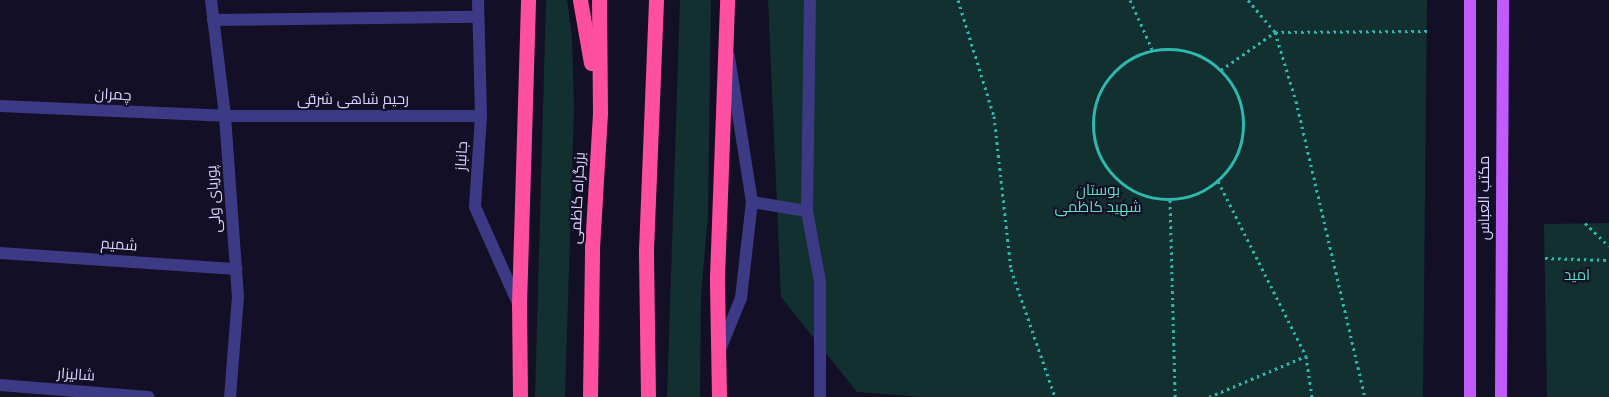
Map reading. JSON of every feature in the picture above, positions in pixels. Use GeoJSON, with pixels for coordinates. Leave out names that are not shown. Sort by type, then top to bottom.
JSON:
{"type":"FeatureCollection","features":[{"type":"Feature","properties":{"kind":"highway"},"geometry":{"type":"LineString","coordinates":[[520,397],[519,305],[528,0]]}},
{"type":"Feature","properties":{"kind":"highway"},"geometry":{"type":"LineString","coordinates":[[580,0],[600,113]]}},
{"type":"Feature","properties":{"kind":"highway","name":"بزرگراه کاظمی"},"geometry":{"type":"LineString","coordinates":[[590,397],[592,248],[600,113],[598,0]]}},
{"type":"Feature","properties":{"kind":"highway"},"geometry":{"type":"LineString","coordinates":[[648,397],[646,250],[656,0]]}},
{"type":"Feature","properties":{"kind":"highway"},"geometry":{"type":"LineString","coordinates":[[719,397],[717,277],[727,0]]}},
{"type":"Feature","properties":{"kind":"main road","name":"مکتب العباس"},"geometry":{"type":"LineString","coordinates":[[1470,0],[1470,397]]}},
{"type":"Feature","properties":{"kind":"main road","name":"مکتب العباس"},"geometry":{"type":"LineString","coordinates":[[1501,397],[1503,0]]}},
{"type":"Feature","properties":{"kind":"street","name":"پوریای ولی"},"geometry":{"type":"LineString","coordinates":[[211,0],[225,116],[238,296],[230,397]]}},
{"type":"Feature","properties":{"kind":"street","name":"جانباز"},"geometry":{"type":"LineString","coordinates":[[478,0],[480,116],[475,207],[519,305]]}},
{"type":"Feature","properties":{"kind":"street"},"geometry":{"type":"LineString","coordinates":[[810,0],[807,211],[820,282],[820,397]]}},
{"type":"Feature","properties":{"kind":"street"},"geometry":{"type":"LineString","coordinates":[[214,20],[478,17]]}},
{"type":"Feature","properties":{"kind":"street"},"geometry":{"type":"LineString","coordinates":[[718,354],[741,298],[752,202],[726,34]]}},
{"type":"Feature","properties":{"kind":"street","name":"چمران"},"geometry":{"type":"LineString","coordinates":[[0,106],[225,116]]}},
{"type":"Feature","properties":{"kind":"street","name":"رحیم شاهی شرقی"},"geometry":{"type":"LineString","coordinates":[[225,116],[480,116]]}},
{"type":"Feature","properties":{"kind":"street"},"geometry":{"type":"LineString","coordinates":[[752,202],[807,211]]}},
{"type":"Feature","properties":{"kind":"street","name":"شمیم"},"geometry":{"type":"LineString","coordinates":[[0,253],[236,269]]}},
{"type":"Feature","properties":{"kind":"street","name":"شالیزار"},"geometry":{"type":"LineString","coordinates":[[0,386],[149,397]]}},
{"type":"Feature","properties":{"kind":"path"},"geometry":{"type":"LineString","coordinates":[[958,0],[994,116],[1011,269],[1055,397]]}},
{"type":"Feature","properties":{"kind":"path"},"geometry":{"type":"LineString","coordinates":[[1130,0],[1152,49]]}},
{"type":"Feature","properties":{"kind":"path"},"geometry":{"type":"LineString","coordinates":[[1248,0],[1275,32],[1318,184],[1365,397]]}},
{"type":"Feature","properties":{"kind":"path"},"geometry":{"type":"LineString","coordinates":[[1221,70],[1275,32],[1427,31]]}},
{"type":"Feature","properties":{"kind":"path"},"geometry":{"type":"LineString","coordinates":[[1177,48],[1201,55],[1221,70],[1236,90],[1244,114],[1243,138],[1234,162],[1218,181],[1196,194],[1170,200],[1145,196],[1123,185],[1106,167],[1094,136],[1092,120],[1097,96],[1110,74],[1129,58],[1152,49],[1177,48]]}},
{"type":"Feature","properties":{"kind":"path"},"geometry":{"type":"LineString","coordinates":[[1218,181],[1306,356],[1312,397]]}},
{"type":"Feature","properties":{"kind":"path"},"geometry":{"type":"LineString","coordinates":[[1170,200],[1175,397]]}},
{"type":"Feature","properties":{"kind":"path"},"geometry":{"type":"LineString","coordinates":[[1585,223],[1609,246]]}},
{"type":"Feature","properties":{"kind":"path"},"geometry":{"type":"LineString","coordinates":[[1545,258],[1609,260]]}},
{"type":"Feature","properties":{"kind":"path"},"geometry":{"type":"LineString","coordinates":[[1209,397],[1306,356]]}},
{"type":"Feature","properties":{"kind":"green space"},"geometry":{"type":"Polygon","coordinates":[[[546,0],[567,0],[572,37],[574,108],[565,397],[535,397],[546,0]]]}},
{"type":"Feature","properties":{"kind":"green space"},"geometry":{"type":"Polygon","coordinates":[[[680,0],[711,0],[708,215],[701,295],[700,397],[667,397],[680,0]]]}},
{"type":"Feature","properties":{"kind":"green space","name":"بوستان شهید کاظمی"},"geometry":{"type":"Polygon","coordinates":[[[768,0],[1427,0],[1423,397],[921,397],[857,392],[781,297],[768,0]]]}},
{"type":"Feature","properties":{"kind":"green space","name":"امید"},"geometry":{"type":"Polygon","coordinates":[[[1609,223],[1609,397],[1547,397],[1544,224],[1609,223]]]}}]}
